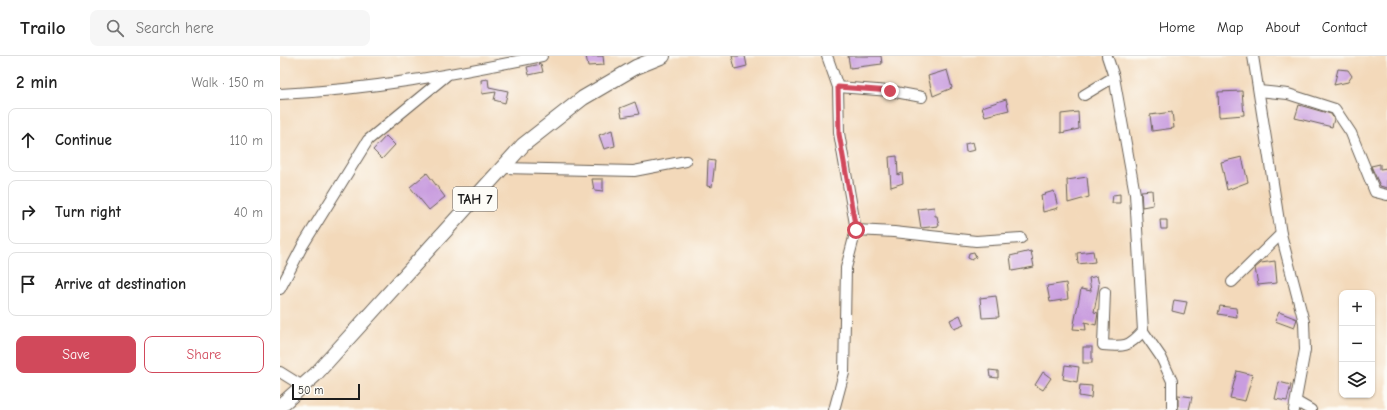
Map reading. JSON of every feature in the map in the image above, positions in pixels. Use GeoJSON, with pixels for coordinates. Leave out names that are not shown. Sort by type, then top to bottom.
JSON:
{"type":"FeatureCollection","features":[{"type":"Feature","properties":{"kind":"highway","name":"TAH 7"},"geometry":{"type":"LineString","coordinates":[[280,406],[304,387],[523,145],[583,98],[636,67],[663,56]]}},
{"type":"Feature","properties":{"kind":"street"},"geometry":{"type":"LineString","coordinates":[[280,94],[306,93],[446,76],[542,56]]}},
{"type":"Feature","properties":{"kind":"street"},"geometry":{"type":"LineString","coordinates":[[827,56],[838,87],[839,134],[856,230],[846,268],[844,373],[834,410]]}},
{"type":"Feature","properties":{"kind":"street"},"geometry":{"type":"LineString","coordinates":[[1107,56],[1114,77],[1135,194],[1143,331],[1161,357],[1172,380],[1172,410]]}},
{"type":"Feature","properties":{"kind":"street"},"geometry":{"type":"LineString","coordinates":[[1253,56],[1281,234],[1304,322],[1305,350],[1296,406],[1311,410]]}},
{"type":"Feature","properties":{"kind":"street"},"geometry":{"type":"LineString","coordinates":[[280,289],[303,245],[368,140],[446,76]]}},
{"type":"Feature","properties":{"kind":"street"},"geometry":{"type":"LineString","coordinates":[[1084,95],[1114,77]]}},
{"type":"Feature","properties":{"kind":"street"},"geometry":{"type":"LineString","coordinates":[[838,87],[890,91],[922,97]]}},
{"type":"Feature","properties":{"kind":"street"},"geometry":{"type":"LineString","coordinates":[[1259,90],[1288,94],[1335,109],[1351,134],[1375,192],[1387,195]]}},
{"type":"Feature","properties":{"kind":"street"},"geometry":{"type":"LineString","coordinates":[[503,168],[634,171],[686,161]]}},
{"type":"Feature","properties":{"kind":"street"},"geometry":{"type":"LineString","coordinates":[[856,230],[894,232],[976,241],[1021,238]]}},
{"type":"Feature","properties":{"kind":"street"},"geometry":{"type":"LineString","coordinates":[[1232,282],[1281,234]]}},
{"type":"Feature","properties":{"kind":"street"},"geometry":{"type":"LineString","coordinates":[[1105,292],[1103,345],[1121,347],[1133,343],[1143,331]]}},
{"type":"Feature","properties":{"kind":"street"},"geometry":{"type":"LineString","coordinates":[[282,374],[304,387]]}},
{"type":"Feature","properties":{"kind":"building"},"geometry":{"type":"Polygon","coordinates":[[[586,56],[603,56],[604,65],[588,66],[586,56]]]}},
{"type":"Feature","properties":{"kind":"building"},"geometry":{"type":"Polygon","coordinates":[[[732,56],[745,56],[747,66],[735,69],[732,56]]]}},
{"type":"Feature","properties":{"kind":"building"},"geometry":{"type":"Polygon","coordinates":[[[848,56],[881,56],[882,64],[850,68],[848,56]]]}},
{"type":"Feature","properties":{"kind":"building"},"geometry":{"type":"Polygon","coordinates":[[[541,64],[543,72],[529,75],[527,67],[541,64]]]}},
{"type":"Feature","properties":{"kind":"building"},"geometry":{"type":"Polygon","coordinates":[[[1338,69],[1348,70],[1352,76],[1348,82],[1334,85],[1338,69]]]}},
{"type":"Feature","properties":{"kind":"building"},"geometry":{"type":"Polygon","coordinates":[[[947,70],[952,88],[933,96],[928,76],[947,70]]]}},
{"type":"Feature","properties":{"kind":"building"},"geometry":{"type":"Polygon","coordinates":[[[488,79],[489,87],[508,91],[505,103],[494,100],[496,92],[482,94],[481,80],[488,79]]]}},
{"type":"Feature","properties":{"kind":"building"},"geometry":{"type":"Polygon","coordinates":[[[1242,91],[1244,115],[1219,117],[1218,92],[1242,91]]]}},
{"type":"Feature","properties":{"kind":"building"},"geometry":{"type":"Polygon","coordinates":[[[1006,99],[1009,110],[985,116],[982,107],[1006,99]]]}},
{"type":"Feature","properties":{"kind":"building"},"geometry":{"type":"Polygon","coordinates":[[[635,102],[639,114],[622,117],[620,108],[635,102]]]}},
{"type":"Feature","properties":{"kind":"building"},"geometry":{"type":"Polygon","coordinates":[[[1299,105],[1331,114],[1334,119],[1332,127],[1295,118],[1299,105]]]}},
{"type":"Feature","properties":{"kind":"building"},"geometry":{"type":"Polygon","coordinates":[[[1078,112],[1079,129],[1061,133],[1061,114],[1078,112]]]}},
{"type":"Feature","properties":{"kind":"building"},"geometry":{"type":"Polygon","coordinates":[[[1172,112],[1174,128],[1152,131],[1150,115],[1172,112]]]}},
{"type":"Feature","properties":{"kind":"building"},"geometry":{"type":"Polygon","coordinates":[[[612,130],[615,146],[604,149],[599,135],[612,130]]]}},
{"type":"Feature","properties":{"kind":"building"},"geometry":{"type":"Polygon","coordinates":[[[386,136],[395,145],[382,159],[373,150],[386,136]]]}},
{"type":"Feature","properties":{"kind":"building"},"geometry":{"type":"Polygon","coordinates":[[[973,142],[975,150],[966,152],[965,144],[973,142]]]}},
{"type":"Feature","properties":{"kind":"building"},"geometry":{"type":"Polygon","coordinates":[[[897,156],[898,175],[902,173],[903,183],[891,187],[889,157],[897,156]]]}},
{"type":"Feature","properties":{"kind":"building"},"geometry":{"type":"Polygon","coordinates":[[[1242,157],[1248,182],[1227,190],[1221,162],[1242,157]]]}},
{"type":"Feature","properties":{"kind":"building"},"geometry":{"type":"Polygon","coordinates":[[[708,160],[715,161],[712,187],[707,186],[708,160]]]}},
{"type":"Feature","properties":{"kind":"building"},"geometry":{"type":"Polygon","coordinates":[[[1380,164],[1380,169],[1387,168],[1387,188],[1380,186],[1371,166],[1380,164]]]}},
{"type":"Feature","properties":{"kind":"building"},"geometry":{"type":"Polygon","coordinates":[[[427,173],[445,197],[429,210],[410,187],[427,173]]]}},
{"type":"Feature","properties":{"kind":"building"},"geometry":{"type":"Polygon","coordinates":[[[1087,177],[1089,197],[1068,203],[1067,180],[1087,177]]]}},
{"type":"Feature","properties":{"kind":"building"},"geometry":{"type":"Polygon","coordinates":[[[592,179],[603,179],[603,191],[594,190],[592,179]]]}},
{"type":"Feature","properties":{"kind":"building"},"geometry":{"type":"Polygon","coordinates":[[[1152,190],[1153,205],[1142,207],[1141,191],[1152,190]]]}},
{"type":"Feature","properties":{"kind":"building"},"geometry":{"type":"Polygon","coordinates":[[[1054,191],[1058,208],[1043,212],[1041,195],[1054,191]]]}},
{"type":"Feature","properties":{"kind":"building"},"geometry":{"type":"Polygon","coordinates":[[[1120,194],[1120,203],[1112,203],[1113,195],[1120,194]]]}},
{"type":"Feature","properties":{"kind":"building"},"geometry":{"type":"Polygon","coordinates":[[[934,207],[935,216],[937,216],[939,226],[921,228],[918,209],[934,207]]]}},
{"type":"Feature","properties":{"kind":"building"},"geometry":{"type":"Polygon","coordinates":[[[1160,220],[1167,220],[1167,229],[1161,229],[1160,220]]]}},
{"type":"Feature","properties":{"kind":"building"},"geometry":{"type":"Polygon","coordinates":[[[1031,251],[1034,267],[1012,271],[1010,256],[1031,251]]]}},
{"type":"Feature","properties":{"kind":"building"},"geometry":{"type":"Polygon","coordinates":[[[1093,251],[1095,262],[1078,264],[1077,253],[1093,251]]]}},
{"type":"Feature","properties":{"kind":"building"},"geometry":{"type":"Polygon","coordinates":[[[974,252],[976,257],[972,260],[968,258],[969,253],[974,252]]]}},
{"type":"Feature","properties":{"kind":"building"},"geometry":{"type":"Polygon","coordinates":[[[1275,261],[1277,283],[1258,285],[1255,268],[1261,263],[1275,261]]]}},
{"type":"Feature","properties":{"kind":"building"},"geometry":{"type":"Polygon","coordinates":[[[1097,276],[1099,285],[1094,312],[1098,313],[1096,325],[1085,322],[1086,330],[1073,329],[1081,289],[1091,291],[1089,278],[1097,276]]]}},
{"type":"Feature","properties":{"kind":"building"},"geometry":{"type":"Polygon","coordinates":[[[1066,283],[1068,299],[1050,302],[1047,286],[1066,283]]]}},
{"type":"Feature","properties":{"kind":"building"},"geometry":{"type":"Polygon","coordinates":[[[996,296],[999,317],[982,318],[980,298],[996,296]]]}},
{"type":"Feature","properties":{"kind":"building"},"geometry":{"type":"Polygon","coordinates":[[[1174,300],[1187,302],[1184,314],[1172,311],[1174,300]]]}},
{"type":"Feature","properties":{"kind":"building"},"geometry":{"type":"Polygon","coordinates":[[[1220,306],[1236,308],[1237,317],[1218,314],[1220,306]]]}},
{"type":"Feature","properties":{"kind":"building"},"geometry":{"type":"Polygon","coordinates":[[[1279,312],[1297,319],[1294,328],[1275,321],[1279,312]]]}},
{"type":"Feature","properties":{"kind":"building"},"geometry":{"type":"Polygon","coordinates":[[[960,315],[964,325],[954,329],[950,320],[960,315]]]}},
{"type":"Feature","properties":{"kind":"building"},"geometry":{"type":"Polygon","coordinates":[[[1083,347],[1092,347],[1092,363],[1083,363],[1083,347]]]}},
{"type":"Feature","properties":{"kind":"building"},"geometry":{"type":"Polygon","coordinates":[[[1065,365],[1079,367],[1077,382],[1063,379],[1065,365]]]}},
{"type":"Feature","properties":{"kind":"building"},"geometry":{"type":"Polygon","coordinates":[[[989,370],[998,371],[998,378],[990,377],[989,370]]]}},
{"type":"Feature","properties":{"kind":"building"},"geometry":{"type":"Polygon","coordinates":[[[1237,371],[1253,375],[1245,401],[1230,398],[1237,371]]]}},
{"type":"Feature","properties":{"kind":"building"},"geometry":{"type":"Polygon","coordinates":[[[1043,372],[1051,378],[1043,390],[1035,385],[1043,372]]]}},
{"type":"Feature","properties":{"kind":"building"},"geometry":{"type":"Polygon","coordinates":[[[1279,382],[1291,385],[1287,401],[1275,399],[1279,382]]]}},
{"type":"Feature","properties":{"kind":"building"},"geometry":{"type":"Polygon","coordinates":[[[1080,385],[1092,386],[1091,398],[1079,396],[1080,385]]]}},
{"type":"Feature","properties":{"kind":"building"},"geometry":{"type":"Polygon","coordinates":[[[1178,395],[1192,397],[1189,410],[1178,410],[1178,395]]]}},
{"type":"Feature","properties":{"kind":"route"},"geometry":{"type":"LineString","coordinates":[[856,230],[839,134],[838,87],[890,91]]}}]}
